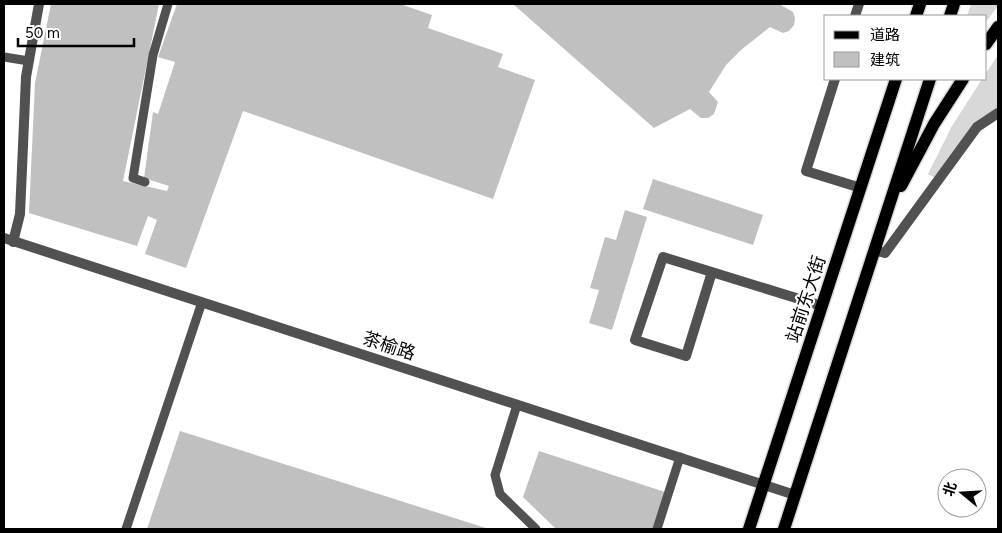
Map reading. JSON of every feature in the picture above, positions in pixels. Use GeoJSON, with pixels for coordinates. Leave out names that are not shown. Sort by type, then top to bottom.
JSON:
{"type":"FeatureCollection","features":[{"type":"Feature","properties":{"kind":"main road"},"geometry":{"type":"LineString","coordinates":[[987,43],[998,27]]}},
{"type":"Feature","properties":{"kind":"main road","name":"站前东大街"},"geometry":{"type":"LineString","coordinates":[[749,529],[896,80]]}},
{"type":"Feature","properties":{"kind":"main road"},"geometry":{"type":"LineString","coordinates":[[784,529],[930,80]]}},
{"type":"Feature","properties":{"kind":"main road"},"geometry":{"type":"LineString","coordinates":[[885,217],[934,124],[962,80]]}},
{"type":"Feature","properties":{"kind":"street"},"geometry":{"type":"LineString","coordinates":[[8,240],[20,214],[26,77],[39,4]]}},
{"type":"Feature","properties":{"kind":"street"},"geometry":{"type":"LineString","coordinates":[[835,80],[806,171],[861,188]]}},
{"type":"Feature","properties":{"kind":"street"},"geometry":{"type":"LineString","coordinates":[[874,250],[885,253],[977,127],[998,113]]}},
{"type":"Feature","properties":{"kind":"street","name":"茶榆路"},"geometry":{"type":"LineString","coordinates":[[8,240],[795,495]]}},
{"type":"Feature","properties":{"kind":"street"},"geometry":{"type":"LineString","coordinates":[[712,272],[686,356],[635,340],[663,257],[712,272],[822,306]]}},
{"type":"Feature","properties":{"kind":"lane"},"geometry":{"type":"LineString","coordinates":[[145,182],[133,178],[153,55],[168,4]]}},
{"type":"Feature","properties":{"kind":"lane"},"geometry":{"type":"LineString","coordinates":[[4,57],[29,61]]}},
{"type":"Feature","properties":{"kind":"lane"},"geometry":{"type":"LineString","coordinates":[[126,529],[202,302]]}},
{"type":"Feature","properties":{"kind":"lane"},"geometry":{"type":"LineString","coordinates":[[517,405],[495,475],[500,494],[536,529]]}},
{"type":"Feature","properties":{"kind":"lane"},"geometry":{"type":"LineString","coordinates":[[657,529],[680,458]]}},
{"type":"Feature","properties":{"kind":"shaded area"},"geometry":{"type":"Polygon","coordinates":[[[971,4],[998,4],[987,21],[987,15],[967,15],[971,4]]]}},
{"type":"Feature","properties":{"kind":"shaded area"},"geometry":{"type":"Polygon","coordinates":[[[998,55],[998,113],[977,127],[939,180],[928,174],[952,126],[981,80],[987,80],[987,72],[998,55]]]}},
{"type":"Feature","properties":{"kind":"building"},"geometry":{"type":"Polygon","coordinates":[[[51,4],[159,4],[123,181],[167,191],[169,186],[144,178],[153,112],[158,114],[175,62],[158,57],[177,4],[400,4],[432,15],[428,28],[503,54],[498,67],[535,80],[493,199],[243,111],[186,268],[145,254],[157,220],[148,216],[137,246],[29,213],[35,83],[51,4]]]}},
{"type":"Feature","properties":{"kind":"building"},"geometry":{"type":"Polygon","coordinates":[[[513,4],[779,4],[793,12],[795,18],[794,25],[789,31],[783,33],[770,27],[741,50],[726,65],[709,92],[718,102],[714,114],[708,118],[701,118],[690,109],[654,128],[513,4]]]}},
{"type":"Feature","properties":{"kind":"building"},"geometry":{"type":"Polygon","coordinates":[[[653,179],[763,215],[753,245],[643,209],[653,179]]]}},
{"type":"Feature","properties":{"kind":"building"},"geometry":{"type":"Polygon","coordinates":[[[625,210],[647,217],[612,330],[589,323],[599,290],[590,288],[605,237],[616,240],[625,210]]]}},
{"type":"Feature","properties":{"kind":"building"},"geometry":{"type":"Polygon","coordinates":[[[180,431],[489,529],[147,529],[180,431]]]}},
{"type":"Feature","properties":{"kind":"building"},"geometry":{"type":"Polygon","coordinates":[[[539,451],[665,492],[653,529],[556,529],[523,497],[539,451]]]}}]}
